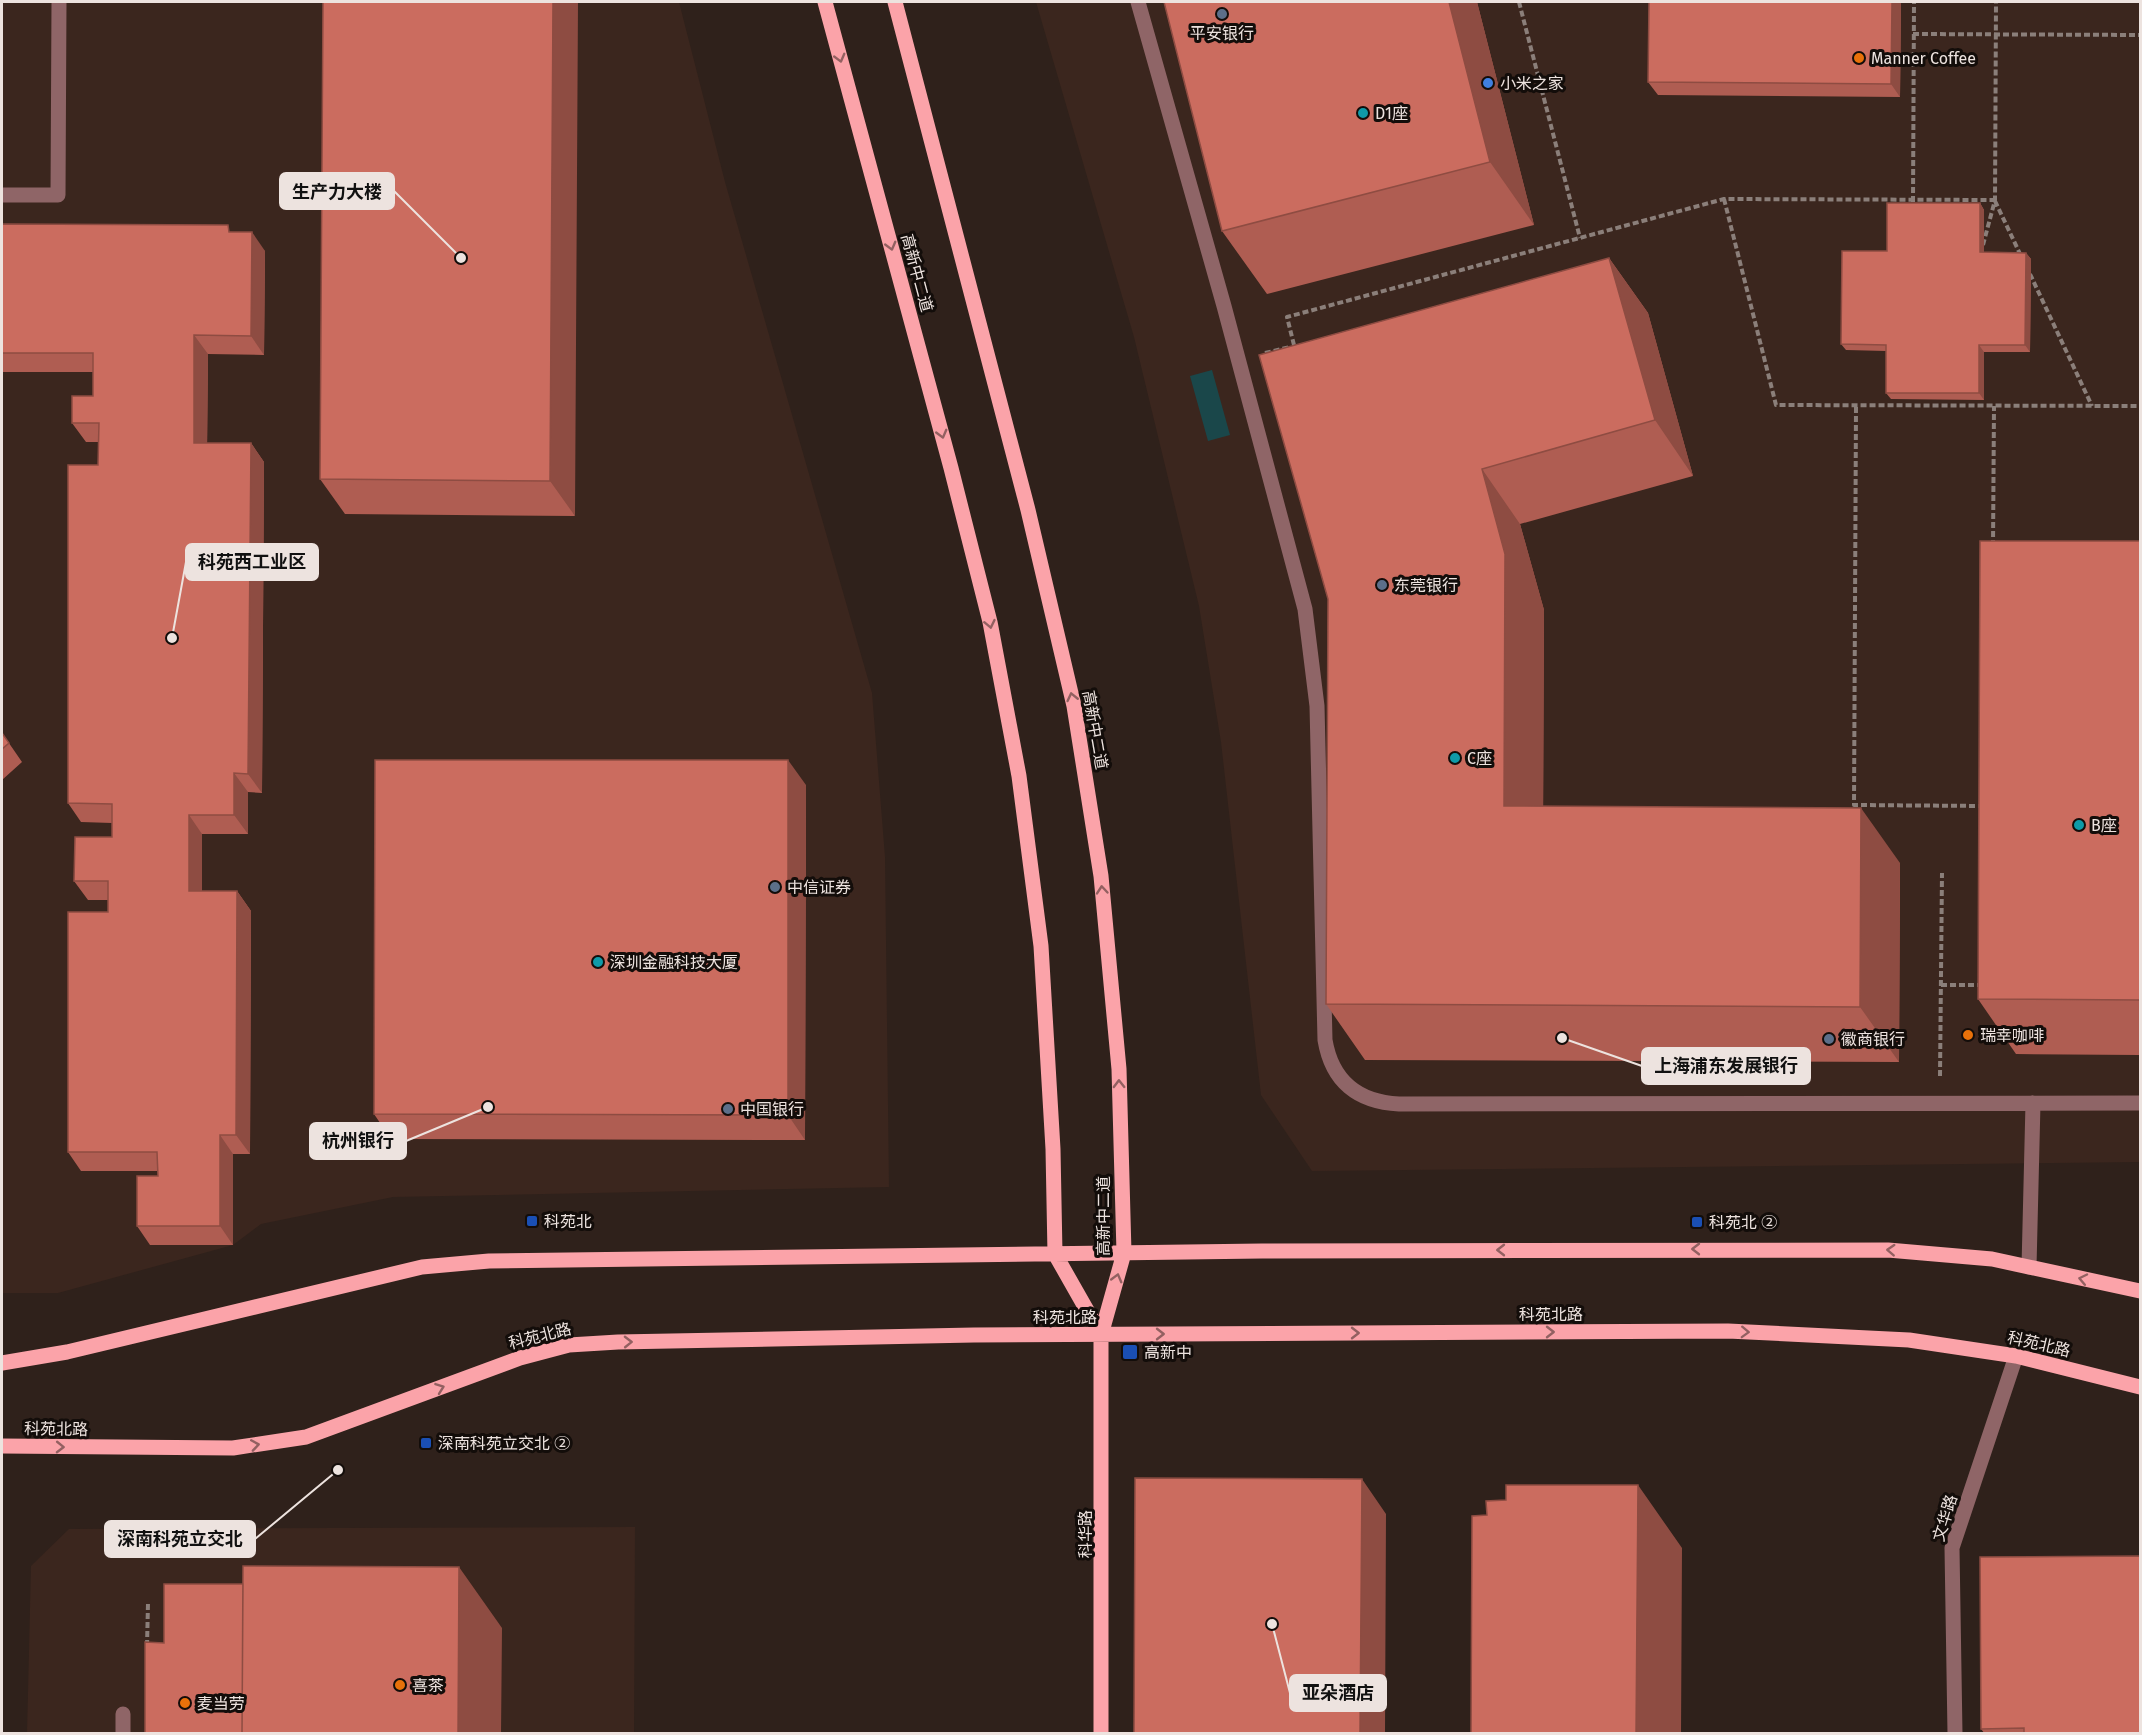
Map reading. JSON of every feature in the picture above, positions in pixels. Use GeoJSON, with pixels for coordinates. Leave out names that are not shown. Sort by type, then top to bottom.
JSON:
{"type":"FeatureCollection","features":[{"type":"Feature","properties":{"kind":"main road","name":"高新中二道"},"geometry":{"type":"LineString","coordinates":[[825,2],[957,490],[990,622],[1019,776],[1041,946],[1053,1149],[1055,1254],[1101,1335]]}},
{"type":"Feature","properties":{"kind":"main road","name":"高新中二道"},"geometry":{"type":"LineString","coordinates":[[896,2],[1028,510],[1074,706],[1101,876],[1119,1069],[1124,1253],[1101,1335]]}},
{"type":"Feature","properties":{"kind":"main road"},"geometry":{"type":"LineString","coordinates":[[2,1363],[67,1352],[422,1267],[489,1261],[1751,1248],[1888,1250],[1992,1259],[2140,1292]]}},
{"type":"Feature","properties":{"kind":"main road","name":"科苑北路"},"geometry":{"type":"LineString","coordinates":[[2,1446],[233,1448],[306,1437],[520,1358],[569,1345],[1101,1335],[1728,1331],[1909,1340],[2016,1356],[2140,1387]]}},
{"type":"Feature","properties":{"kind":"main road","name":"科华路"},"geometry":{"type":"LineString","coordinates":[[1101,1335],[1101,1734]]}},
{"type":"Feature","properties":{"kind":"street"},"geometry":{"type":"LineString","coordinates":[[2,195],[58,195],[59,2]]}},
{"type":"Feature","properties":{"kind":"street"},"geometry":{"type":"LineString","coordinates":[[1138,2],[1291,554],[1312,655],[1319,761],[1325,1040],[1328,1057],[1345,1083],[1359,1095],[1377,1103],[1399,1104],[2140,1103]]}},
{"type":"Feature","properties":{"kind":"street"},"geometry":{"type":"LineString","coordinates":[[2029,1267],[2033,1102]]}},
{"type":"Feature","properties":{"kind":"street","name":"文华路"},"geometry":{"type":"LineString","coordinates":[[1955,1734],[1952,1548],[2016,1356]]}},
{"type":"Feature","properties":{"kind":"street"},"geometry":{"type":"LineString","coordinates":[[123,1714],[123,1734]]}},
{"type":"Feature","properties":{"kind":"path"},"geometry":{"type":"LineString","coordinates":[[1519,2],[1580,238]]}},
{"type":"Feature","properties":{"kind":"path"},"geometry":{"type":"LineString","coordinates":[[1914,2],[1913,200],[1915,211]]}},
{"type":"Feature","properties":{"kind":"path"},"geometry":{"type":"LineString","coordinates":[[1983,246],[1995,200],[1996,2]]}},
{"type":"Feature","properties":{"kind":"path"},"geometry":{"type":"LineString","coordinates":[[1913,34],[2140,35]]}},
{"type":"Feature","properties":{"kind":"path"},"geometry":{"type":"LineString","coordinates":[[1294,345],[1287,317],[1724,199],[1995,200]]}},
{"type":"Feature","properties":{"kind":"path"},"geometry":{"type":"LineString","coordinates":[[1724,199],[1776,405],[2140,406]]}},
{"type":"Feature","properties":{"kind":"path"},"geometry":{"type":"LineString","coordinates":[[1995,200],[2092,406]]}},
{"type":"Feature","properties":{"kind":"path"},"geometry":{"type":"LineString","coordinates":[[1239,361],[1306,342]]}},
{"type":"Feature","properties":{"kind":"path"},"geometry":{"type":"LineString","coordinates":[[1944,395],[1944,406]]}},
{"type":"Feature","properties":{"kind":"path"},"geometry":{"type":"LineString","coordinates":[[1994,406],[1994,547]]}},
{"type":"Feature","properties":{"kind":"path"},"geometry":{"type":"LineString","coordinates":[[1856,407],[1854,805],[1992,806]]}},
{"type":"Feature","properties":{"kind":"path"},"geometry":{"type":"LineString","coordinates":[[1940,1102],[1942,873]]}},
{"type":"Feature","properties":{"kind":"path"},"geometry":{"type":"LineString","coordinates":[[1941,985],[1993,985]]}},
{"type":"Feature","properties":{"kind":"path"},"geometry":{"type":"LineString","coordinates":[[147,1650],[148,1603]]}},
{"type":"Feature","properties":{"kind":"shaded area"},"geometry":{"type":"Polygon","coordinates":[[[2,2],[679,2],[725,182],[872,693],[885,857],[889,1187],[393,1197],[261,1224],[233,1245],[58,1293],[2,1293],[2,2]]]}},
{"type":"Feature","properties":{"kind":"shaded area"},"geometry":{"type":"Polygon","coordinates":[[[1036,2],[2140,2],[2140,1162],[1312,1171],[1261,1095],[1221,742],[1199,606],[1134,337],[1036,2]]]}},
{"type":"Feature","properties":{"kind":"shaded area"},"geometry":{"type":"Polygon","coordinates":[[[635,1527],[634,1733],[27,1734],[31,1566],[69,1529],[635,1527]]]}},
{"type":"Feature","properties":{"kind":"water"},"geometry":{"type":"Polygon","coordinates":[[[1212,370],[1230,435],[1208,441],[1190,376],[1212,370]]]}},
{"type":"Feature","properties":{"kind":"building"},"geometry":{"type":"Polygon","coordinates":[[[323,2],[553,2],[550,481],[320,479],[323,2]]]}},
{"type":"Feature","properties":{"kind":"building","name":"D1座"},"geometry":{"type":"Polygon","coordinates":[[[1164,2],[1449,2],[1490,162],[1222,231],[1164,2]]]}},
{"type":"Feature","properties":{"kind":"building"},"geometry":{"type":"Polygon","coordinates":[[[1649,2],[1892,2],[1891,84],[1648,82],[1649,2]]]}},
{"type":"Feature","properties":{"kind":"building"},"geometry":{"type":"Polygon","coordinates":[[[1887,203],[1980,203],[1980,252],[2026,253],[2025,345],[1979,345],[1979,393],[1886,393],[1886,345],[1841,344],[1842,251],[1887,251],[1887,203]]]}},
{"type":"Feature","properties":{"kind":"building"},"geometry":{"type":"Polygon","coordinates":[[[2,224],[228,225],[229,232],[252,232],[251,336],[194,335],[194,443],[251,443],[248,774],[234,773],[234,815],[189,815],[189,891],[237,891],[236,1135],[220,1135],[220,1226],[137,1226],[137,1176],[158,1176],[157,1152],[68,1152],[68,912],[108,912],[108,881],[74,881],[75,837],[112,837],[112,804],[68,803],[68,465],[98,465],[99,423],[72,423],[72,396],[93,396],[93,353],[2,353],[2,224]]]}},
{"type":"Feature","properties":{"kind":"building","name":"C座"},"geometry":{"type":"Polygon","coordinates":[[[1609,258],[1655,420],[1482,469],[1505,554],[1504,806],[1861,808],[1860,1007],[1326,1004],[1328,599],[1259,355],[1609,258]]]}},
{"type":"Feature","properties":{"kind":"building","name":"B座"},"geometry":{"type":"Polygon","coordinates":[[[1980,541],[2140,541],[2140,1000],[1978,999],[1980,541]]]}},
{"type":"Feature","properties":{"kind":"building"},"geometry":{"type":"Polygon","coordinates":[[[2,733],[9,743],[2,749],[2,733]]]}},
{"type":"Feature","properties":{"kind":"building","name":"深圳金融科技大厦"},"geometry":{"type":"Polygon","coordinates":[[[375,760],[788,760],[788,1115],[374,1114],[375,760]]]}},
{"type":"Feature","properties":{"kind":"building"},"geometry":{"type":"Polygon","coordinates":[[[1135,1478],[1362,1479],[1360,1734],[1134,1734],[1135,1478]]]}},
{"type":"Feature","properties":{"kind":"building"},"geometry":{"type":"Polygon","coordinates":[[[1506,1485],[1638,1485],[1636,1734],[1471,1734],[1472,1516],[1487,1515],[1486,1501],[1506,1500],[1506,1485]]]}},
{"type":"Feature","properties":{"kind":"building"},"geometry":{"type":"Polygon","coordinates":[[[2140,1556],[2140,1734],[2024,1734],[2024,1728],[1981,1729],[1980,1557],[2140,1556]]]}},
{"type":"Feature","properties":{"kind":"building"},"geometry":{"type":"Polygon","coordinates":[[[243,1566],[459,1567],[458,1734],[242,1734],[243,1566]]]}},
{"type":"Feature","properties":{"kind":"building"},"geometry":{"type":"Polygon","coordinates":[[[164,1584],[243,1584],[242,1734],[145,1734],[145,1642],[164,1643],[164,1584]]]}},
{"type":"Feature","properties":{"kind":"place","name":"平安银行"},"geometry":{"type":"Point","coordinates":[1222,14]}},
{"type":"Feature","properties":{"kind":"place","name":"Manner Coffee"},"geometry":{"type":"Point","coordinates":[1859,58]}},
{"type":"Feature","properties":{"kind":"place","name":"小米之家"},"geometry":{"type":"Point","coordinates":[1488,83]}},
{"type":"Feature","properties":{"kind":"place","name":"D1座"},"geometry":{"type":"Point","coordinates":[1363,113]}},
{"type":"Feature","properties":{"kind":"place","name":"生产力大楼"},"geometry":{"type":"Point","coordinates":[461,258]}},
{"type":"Feature","properties":{"kind":"place","name":"东莞银行"},"geometry":{"type":"Point","coordinates":[1382,585]}},
{"type":"Feature","properties":{"kind":"place","name":"科苑西工业区"},"geometry":{"type":"Point","coordinates":[172,638]}},
{"type":"Feature","properties":{"kind":"place","name":"C座"},"geometry":{"type":"Point","coordinates":[1455,758]}},
{"type":"Feature","properties":{"kind":"place","name":"B座"},"geometry":{"type":"Point","coordinates":[2079,825]}},
{"type":"Feature","properties":{"kind":"place","name":"中信证券"},"geometry":{"type":"Point","coordinates":[775,887]}},
{"type":"Feature","properties":{"kind":"place","name":"深圳金融科技大厦"},"geometry":{"type":"Point","coordinates":[598,962]}},
{"type":"Feature","properties":{"kind":"place","name":"瑞幸咖啡"},"geometry":{"type":"Point","coordinates":[1968,1035]}},
{"type":"Feature","properties":{"kind":"place","name":"上海浦东发展银行"},"geometry":{"type":"Point","coordinates":[1562,1038]}},
{"type":"Feature","properties":{"kind":"place","name":"徽商银行"},"geometry":{"type":"Point","coordinates":[1829,1039]}},
{"type":"Feature","properties":{"kind":"place","name":"杭州银行"},"geometry":{"type":"Point","coordinates":[488,1107]}},
{"type":"Feature","properties":{"kind":"place","name":"中国银行"},"geometry":{"type":"Point","coordinates":[728,1109]}},
{"type":"Feature","properties":{"kind":"place","name":"科苑北"},"geometry":{"type":"Point","coordinates":[532,1221]}},
{"type":"Feature","properties":{"kind":"place","name":"科苑北 ②"},"geometry":{"type":"Point","coordinates":[1697,1222]}},
{"type":"Feature","properties":{"kind":"place","name":"高新中"},"geometry":{"type":"Point","coordinates":[1130,1352]}},
{"type":"Feature","properties":{"kind":"place","name":"深南科苑立交北 ②"},"geometry":{"type":"Point","coordinates":[426,1443]}},
{"type":"Feature","properties":{"kind":"place","name":"深南科苑立交北"},"geometry":{"type":"Point","coordinates":[338,1470]}},
{"type":"Feature","properties":{"kind":"place","name":"亚朵酒店"},"geometry":{"type":"Point","coordinates":[1272,1624]}},
{"type":"Feature","properties":{"kind":"place","name":"喜茶"},"geometry":{"type":"Point","coordinates":[400,1685]}},
{"type":"Feature","properties":{"kind":"place","name":"麦当劳"},"geometry":{"type":"Point","coordinates":[185,1703]}}]}
